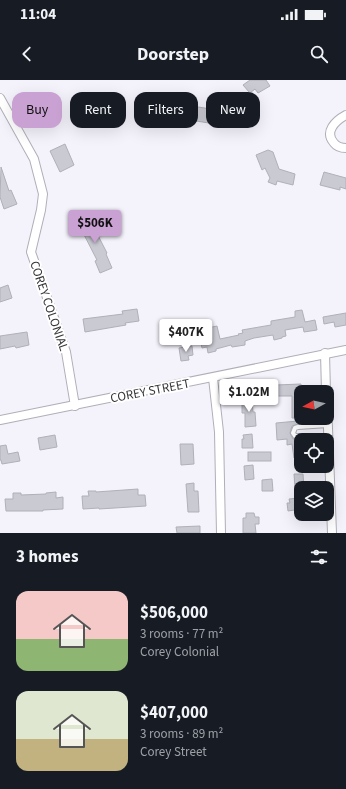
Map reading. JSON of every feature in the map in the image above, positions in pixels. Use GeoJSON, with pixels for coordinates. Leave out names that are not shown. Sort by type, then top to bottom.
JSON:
{"type":"FeatureCollection","features":[{"type":"Feature","properties":{"kind":"street","name":"COREY COLONIAL"},"geometry":{"type":"LineString","coordinates":[[0,98],[34,159],[43,194],[41,210],[31,252],[66,352],[75,406]]}},
{"type":"Feature","properties":{"kind":"street"},"geometry":{"type":"LineString","coordinates":[[346,115],[332,126],[330,132],[331,139],[336,145],[346,148]]}},
{"type":"Feature","properties":{"kind":"street","name":"COREY STREET"},"geometry":{"type":"LineString","coordinates":[[0,420],[346,350]]}},
{"type":"Feature","properties":{"kind":"street"},"geometry":{"type":"LineString","coordinates":[[324,354],[326,385]]}},
{"type":"Feature","properties":{"kind":"street"},"geometry":{"type":"LineString","coordinates":[[213,378],[219,432],[221,533]]}},
{"type":"Feature","properties":{"kind":"street"},"geometry":{"type":"LineString","coordinates":[[328,425],[329,433]]}},
{"type":"Feature","properties":{"kind":"street"},"geometry":{"type":"LineString","coordinates":[[330,473],[332,533]]}},
{"type":"Feature","properties":{"kind":"lane"},"geometry":{"type":"LineString","coordinates":[[294,435],[295,428],[298,427],[328,425]]}},
{"type":"Feature","properties":{"kind":"building"},"geometry":{"type":"Polygon","coordinates":[[[250,80],[266,80],[270,86],[260,92],[257,92],[255,89],[249,92],[243,85],[250,80]]]}},
{"type":"Feature","properties":{"kind":"building"},"geometry":{"type":"Polygon","coordinates":[[[198,107],[206,108],[206,123],[198,121],[198,107]]]}},
{"type":"Feature","properties":{"kind":"building"},"geometry":{"type":"Polygon","coordinates":[[[65,144],[74,165],[60,172],[50,151],[65,144]]]}},
{"type":"Feature","properties":{"kind":"building"},"geometry":{"type":"Polygon","coordinates":[[[268,150],[273,152],[279,169],[295,174],[293,185],[277,181],[276,185],[268,182],[270,178],[265,168],[262,170],[256,155],[268,150]]]}},
{"type":"Feature","properties":{"kind":"building"},"geometry":{"type":"Polygon","coordinates":[[[1,167],[9,191],[11,190],[17,204],[4,209],[0,197],[1,167]]]}},
{"type":"Feature","properties":{"kind":"building"},"geometry":{"type":"Polygon","coordinates":[[[324,172],[346,178],[346,189],[340,187],[340,190],[320,185],[324,172]]]}},
{"type":"Feature","properties":{"kind":"building"},"geometry":{"type":"Polygon","coordinates":[[[88,216],[107,253],[106,254],[112,268],[100,273],[95,261],[97,260],[77,221],[88,216]]]}},
{"type":"Feature","properties":{"kind":"building"},"geometry":{"type":"Polygon","coordinates":[[[8,285],[12,298],[0,302],[0,288],[8,285]]]}},
{"type":"Feature","properties":{"kind":"building"},"geometry":{"type":"Polygon","coordinates":[[[137,309],[139,321],[125,323],[126,325],[85,332],[83,319],[123,314],[122,311],[137,309]]]}},
{"type":"Feature","properties":{"kind":"building"},"geometry":{"type":"Polygon","coordinates":[[[302,310],[305,322],[315,320],[317,330],[304,332],[303,327],[285,330],[286,336],[282,338],[274,340],[273,335],[254,338],[245,341],[245,345],[232,347],[231,345],[208,353],[207,347],[202,348],[200,339],[205,338],[203,329],[217,326],[220,339],[239,335],[238,334],[243,333],[242,330],[271,325],[271,321],[295,317],[295,311],[302,310]]]}},
{"type":"Feature","properties":{"kind":"building"},"geometry":{"type":"Polygon","coordinates":[[[346,313],[346,325],[335,327],[334,322],[324,324],[323,317],[346,313]]]}},
{"type":"Feature","properties":{"kind":"building"},"geometry":{"type":"Polygon","coordinates":[[[27,332],[29,345],[0,349],[0,336],[27,332]]]}},
{"type":"Feature","properties":{"kind":"building"},"geometry":{"type":"Polygon","coordinates":[[[192,346],[193,355],[188,356],[189,360],[181,361],[179,348],[192,346]]]}},
{"type":"Feature","properties":{"kind":"building"},"geometry":{"type":"Polygon","coordinates":[[[301,384],[294,385],[294,418],[292,418],[292,396],[277,396],[276,385],[301,384]]]}},
{"type":"Feature","properties":{"kind":"building"},"geometry":{"type":"Polygon","coordinates":[[[242,399],[252,399],[256,426],[245,427],[245,413],[242,413],[242,399]]]}},
{"type":"Feature","properties":{"kind":"building"},"geometry":{"type":"Polygon","coordinates":[[[294,421],[295,425],[292,426],[290,433],[294,439],[294,458],[292,444],[287,445],[287,439],[277,440],[276,423],[294,421]]]}},
{"type":"Feature","properties":{"kind":"building"},"geometry":{"type":"Polygon","coordinates":[[[252,434],[253,448],[242,448],[242,439],[244,439],[243,435],[252,434]]]}},
{"type":"Feature","properties":{"kind":"building"},"geometry":{"type":"Polygon","coordinates":[[[55,435],[57,447],[40,450],[38,438],[55,435]]]}},
{"type":"Feature","properties":{"kind":"building"},"geometry":{"type":"Polygon","coordinates":[[[180,444],[193,444],[194,464],[181,465],[180,444]]]}},
{"type":"Feature","properties":{"kind":"building"},"geometry":{"type":"Polygon","coordinates":[[[6,445],[8,454],[18,452],[20,461],[2,464],[0,460],[0,446],[6,445]]]}},
{"type":"Feature","properties":{"kind":"building"},"geometry":{"type":"Polygon","coordinates":[[[248,452],[271,452],[271,461],[248,461],[248,452]]]}},
{"type":"Feature","properties":{"kind":"building"},"geometry":{"type":"Polygon","coordinates":[[[253,465],[254,479],[245,480],[244,466],[253,465]]]}},
{"type":"Feature","properties":{"kind":"building"},"geometry":{"type":"Polygon","coordinates":[[[294,474],[303,474],[304,481],[294,481],[294,474]]]}},
{"type":"Feature","properties":{"kind":"building"},"geometry":{"type":"Polygon","coordinates":[[[272,479],[273,491],[262,491],[262,480],[272,479]]]}},
{"type":"Feature","properties":{"kind":"building"},"geometry":{"type":"Polygon","coordinates":[[[194,483],[194,491],[198,491],[199,512],[188,512],[186,484],[194,483]]]}},
{"type":"Feature","properties":{"kind":"building"},"geometry":{"type":"Polygon","coordinates":[[[138,489],[138,495],[145,495],[146,506],[83,509],[82,496],[89,496],[88,491],[96,492],[138,489]]]}},
{"type":"Feature","properties":{"kind":"building"},"geometry":{"type":"Polygon","coordinates":[[[56,492],[56,498],[63,497],[63,509],[43,511],[6,511],[5,499],[13,499],[13,493],[21,493],[21,495],[56,492]]]}},
{"type":"Feature","properties":{"kind":"building"},"geometry":{"type":"Polygon","coordinates":[[[294,498],[294,510],[288,511],[287,503],[290,503],[289,499],[294,498]]]}},
{"type":"Feature","properties":{"kind":"building"},"geometry":{"type":"Polygon","coordinates":[[[246,513],[254,513],[255,517],[259,517],[259,524],[255,524],[256,533],[243,533],[243,518],[246,518],[246,513]]]}},
{"type":"Feature","properties":{"kind":"building"},"geometry":{"type":"Polygon","coordinates":[[[200,526],[200,533],[177,533],[176,527],[200,526]]]}}]}
